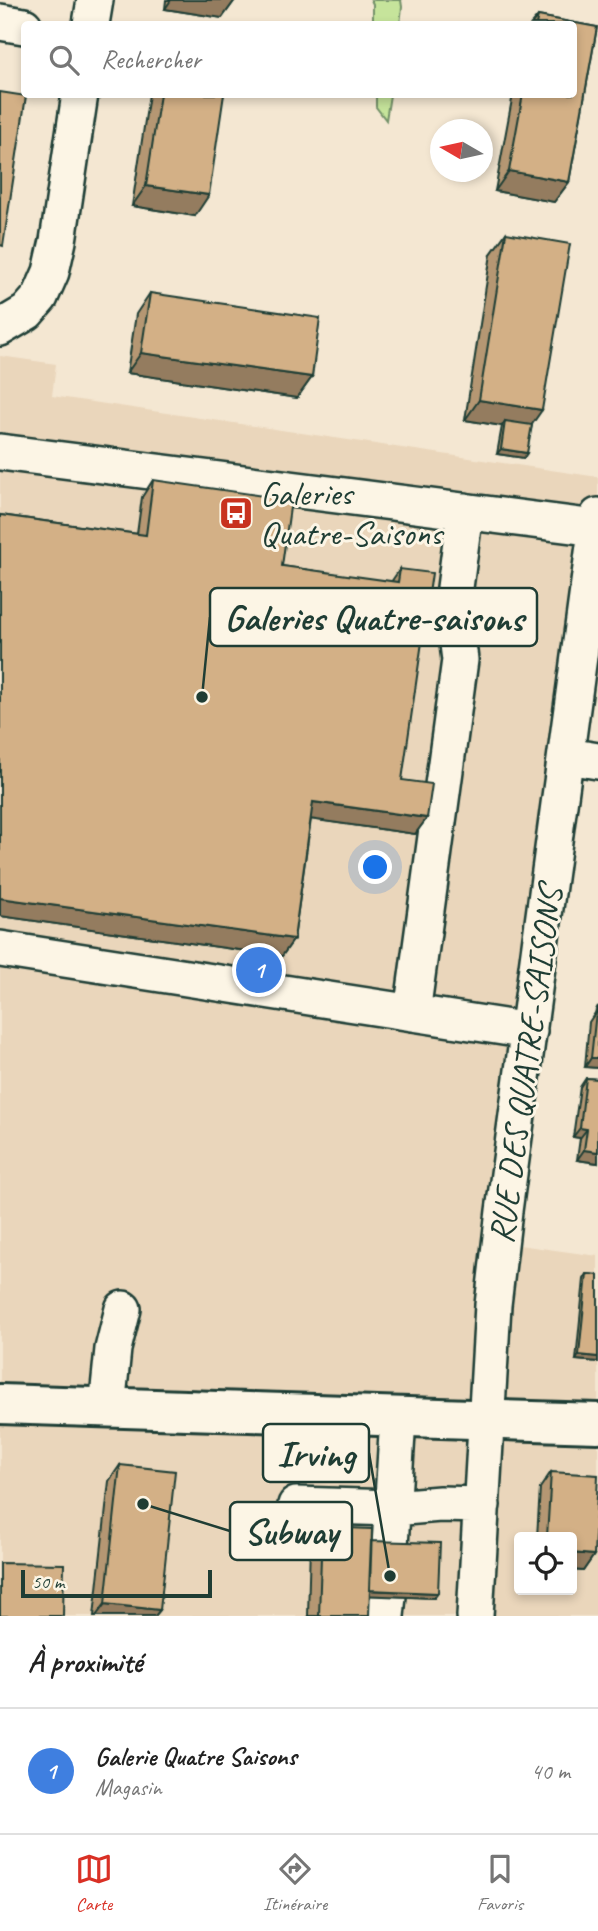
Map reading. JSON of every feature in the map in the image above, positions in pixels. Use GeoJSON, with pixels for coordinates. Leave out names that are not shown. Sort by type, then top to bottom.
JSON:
{"type":"FeatureCollection","features":[{"type":"Feature","properties":{"kind":"main road"},"geometry":{"type":"LineString","coordinates":[[0,1404],[598,1423]]}},
{"type":"Feature","properties":{"kind":"street"},"geometry":{"type":"LineString","coordinates":[[92,21],[95,0]]}},
{"type":"Feature","properties":{"kind":"street"},"geometry":{"type":"LineString","coordinates":[[0,22],[21,26]]}},
{"type":"Feature","properties":{"kind":"street"},"geometry":{"type":"LineString","coordinates":[[0,328],[27,312],[40,297],[51,272],[79,98]]}},
{"type":"Feature","properties":{"kind":"street"},"geometry":{"type":"LineString","coordinates":[[0,452],[465,511],[597,522]]}},
{"type":"Feature","properties":{"kind":"street"},"geometry":{"type":"LineString","coordinates":[[412,1013],[460,660],[453,603],[465,511]]}},
{"type":"Feature","properties":{"kind":"street","name":"RUE DES QUATRE-SAISONS"},"geometry":{"type":"LineString","coordinates":[[475,1616],[493,1305],[529,1031],[582,758],[597,522]]}},
{"type":"Feature","properties":{"kind":"street"},"geometry":{"type":"LineString","coordinates":[[0,949],[529,1031]]}},
{"type":"Feature","properties":{"kind":"street"},"geometry":{"type":"LineString","coordinates":[[107,1408],[113,1349],[123,1309]]}},
{"type":"Feature","properties":{"kind":"street"},"geometry":{"type":"LineString","coordinates":[[390,1546],[398,1418]]}},
{"type":"Feature","properties":{"kind":"street"},"geometry":{"type":"LineString","coordinates":[[296,1505],[393,1508],[440,1504],[482,1505]]}},
{"type":"Feature","properties":{"kind":"shaded area"},"geometry":{"type":"Polygon","coordinates":[[[0,356],[56,364],[52,396],[598,477],[598,667],[519,1245],[598,1256],[598,1616],[0,1616],[0,356]]]}},
{"type":"Feature","properties":{"kind":"green space"},"geometry":{"type":"Polygon","coordinates":[[[371,0],[401,0],[400,21],[373,21],[371,0]]]}},
{"type":"Feature","properties":{"kind":"green space"},"geometry":{"type":"Polygon","coordinates":[[[376,98],[390,98],[386,120],[376,107],[376,98]]]}},
{"type":"Feature","properties":{"kind":"building"},"geometry":{"type":"Polygon","coordinates":[[[538,16],[565,21],[537,21],[538,16]]]}},
{"type":"Feature","properties":{"kind":"building"},"geometry":{"type":"Polygon","coordinates":[[[577,23],[597,27],[569,182],[509,171],[522,98],[577,98],[577,23]]]}},
{"type":"Feature","properties":{"kind":"building"},"geometry":{"type":"Polygon","coordinates":[[[0,92],[26,98],[3,246],[0,245],[0,92]]]}},
{"type":"Feature","properties":{"kind":"building"},"geometry":{"type":"Polygon","coordinates":[[[159,98],[223,98],[209,195],[146,186],[159,98]]]}},
{"type":"Feature","properties":{"kind":"building"},"geometry":{"type":"Polygon","coordinates":[[[506,233],[570,244],[542,410],[479,400],[506,233]]]}},
{"type":"Feature","properties":{"kind":"building"},"geometry":{"type":"Polygon","coordinates":[[[150,293],[320,318],[312,377],[141,353],[150,293]]]}},
{"type":"Feature","properties":{"kind":"building"},"geometry":{"type":"Polygon","coordinates":[[[505,421],[532,425],[527,453],[501,449],[505,421]]]}},
{"type":"Feature","properties":{"kind":"building","name":"Galeries Quatre-Saisons"},"geometry":{"type":"Polygon","coordinates":[[[153,480],[291,500],[282,566],[398,582],[400,569],[432,573],[402,780],[432,784],[427,818],[313,802],[294,939],[0,898],[0,515],[146,535],[153,480]]]}},
{"type":"Feature","properties":{"kind":"building"},"geometry":{"type":"Polygon","coordinates":[[[596,1012],[598,1058],[591,1058],[596,1012]]]}},
{"type":"Feature","properties":{"kind":"building"},"geometry":{"type":"Polygon","coordinates":[[[586,1078],[598,1079],[598,1152],[584,1150],[587,1129],[580,1128],[586,1078]]]}},
{"type":"Feature","properties":{"kind":"building"},"geometry":{"type":"Polygon","coordinates":[[[587,1274],[598,1275],[598,1357],[579,1355],[587,1274]]]}},
{"type":"Feature","properties":{"kind":"building"},"geometry":{"type":"Polygon","coordinates":[[[120,1465],[175,1471],[160,1610],[105,1604],[120,1465]]]}},
{"type":"Feature","properties":{"kind":"building"},"geometry":{"type":"Polygon","coordinates":[[[551,1472],[598,1475],[594,1555],[577,1553],[577,1532],[547,1532],[551,1472]]]}},
{"type":"Feature","properties":{"kind":"building"},"geometry":{"type":"Polygon","coordinates":[[[322,1527],[372,1529],[369,1616],[319,1616],[322,1527]]]}},
{"type":"Feature","properties":{"kind":"building"},"geometry":{"type":"Polygon","coordinates":[[[371,1541],[440,1543],[438,1593],[369,1590],[371,1541]]]}},
{"type":"Feature","properties":{"kind":"building"},"geometry":{"type":"Polygon","coordinates":[[[0,1563],[64,1564],[63,1616],[0,1616],[0,1563]]]}},
{"type":"Feature","properties":{"kind":"place","name":"Galeries Quatre-Saisons"},"geometry":{"type":"Point","coordinates":[236,513]}},
{"type":"Feature","properties":{"kind":"place","name":"Galeries Quatre-saisons"},"geometry":{"type":"Point","coordinates":[202,697]}},
{"type":"Feature","properties":{"kind":"place","name":"Galerie Quatre Saisons"},"geometry":{"type":"Point","coordinates":[259,970]}},
{"type":"Feature","properties":{"kind":"place","name":"Subway"},"geometry":{"type":"Point","coordinates":[143,1504]}},
{"type":"Feature","properties":{"kind":"place","name":"Irving"},"geometry":{"type":"Point","coordinates":[390,1576]}}]}
